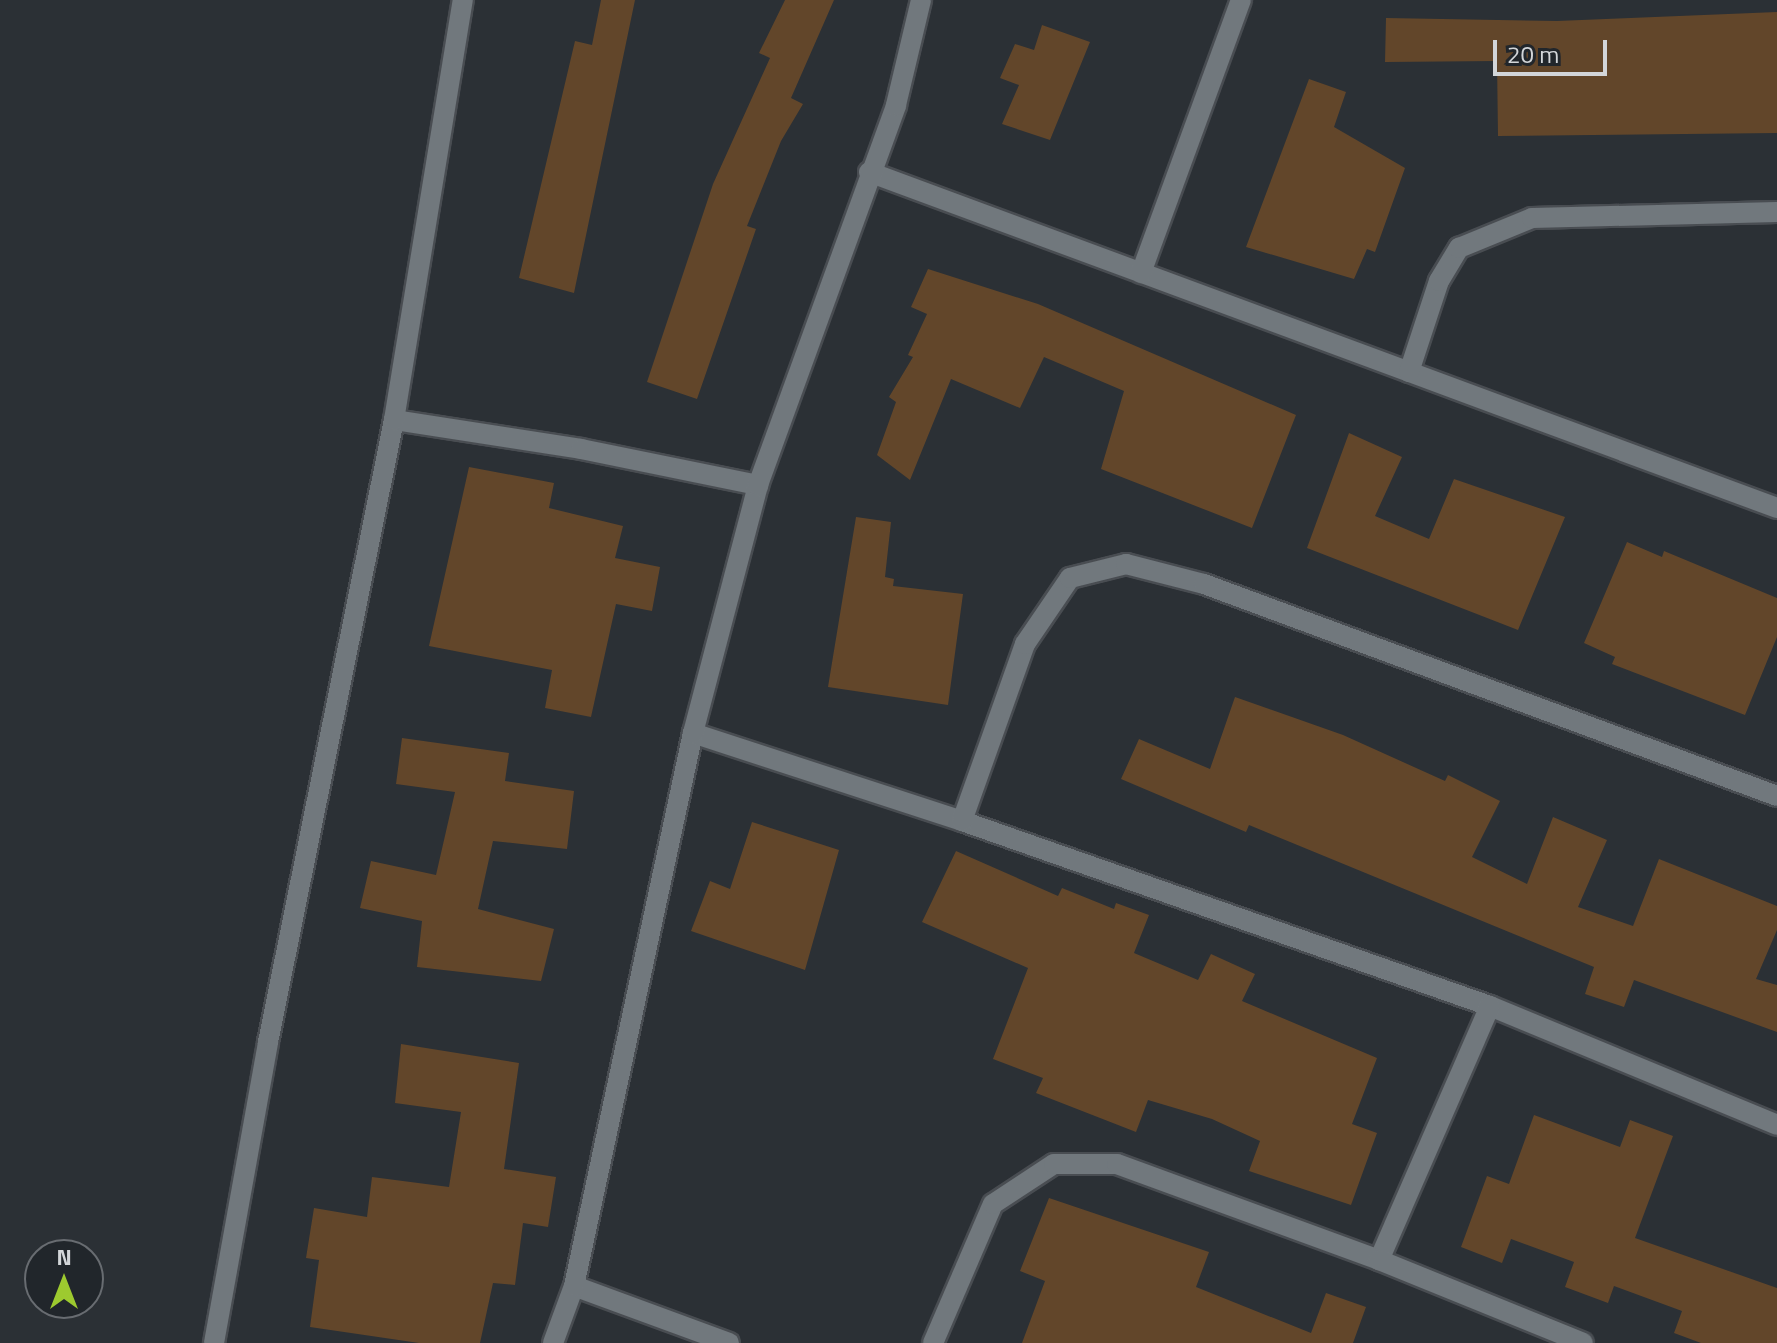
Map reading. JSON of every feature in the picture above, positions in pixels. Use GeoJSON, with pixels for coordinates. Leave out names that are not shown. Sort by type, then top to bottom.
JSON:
{"type":"FeatureCollection","features":[{"type":"Feature","properties":{"kind":"street"},"geometry":{"type":"LineString","coordinates":[[214,1343],[271,1027],[394,420],[463,0]]}},
{"type":"Feature","properties":{"kind":"street"},"geometry":{"type":"LineString","coordinates":[[553,1343],[574,1286],[693,733],[758,485],[869,172],[896,105],[921,0]]}},
{"type":"Feature","properties":{"kind":"street"},"geometry":{"type":"LineString","coordinates":[[1141,273],[1241,0]]}},
{"type":"Feature","properties":{"kind":"street"},"geometry":{"type":"LineString","coordinates":[[869,172],[1777,508]]}},
{"type":"Feature","properties":{"kind":"street"},"geometry":{"type":"LineString","coordinates":[[1409,372],[1439,281],[1459,248],[1532,218],[1777,212]]}},
{"type":"Feature","properties":{"kind":"street"},"geometry":{"type":"LineString","coordinates":[[394,420],[581,449],[758,485]]}},
{"type":"Feature","properties":{"kind":"street"},"geometry":{"type":"LineString","coordinates":[[962,821],[1025,644],[1070,578],[1126,564],[1204,584],[1777,796]]}},
{"type":"Feature","properties":{"kind":"street"},"geometry":{"type":"LineString","coordinates":[[693,733],[962,821],[1490,1006],[1777,1125]]}},
{"type":"Feature","properties":{"kind":"street"},"geometry":{"type":"LineString","coordinates":[[1379,1260],[1490,1006]]}},
{"type":"Feature","properties":{"kind":"street"},"geometry":{"type":"LineString","coordinates":[[933,1343],[993,1204],[1054,1164],[1117,1164],[1379,1260],[1583,1343]]}},
{"type":"Feature","properties":{"kind":"street"},"geometry":{"type":"LineString","coordinates":[[574,1286],[729,1343]]}},
{"type":"Feature","properties":{"kind":"building"},"geometry":{"type":"Polygon","coordinates":[[[601,0],[635,0],[574,293],[519,278],[575,41],[592,45],[601,0]]]}},
{"type":"Feature","properties":{"kind":"building"},"geometry":{"type":"Polygon","coordinates":[[[785,0],[834,0],[791,98],[803,104],[781,141],[747,226],[756,229],[697,399],[647,382],[713,184],[770,58],[759,53],[785,0]]]}},
{"type":"Feature","properties":{"kind":"building"},"geometry":{"type":"Polygon","coordinates":[[[1777,12],[1777,133],[1498,136],[1497,61],[1385,62],[1386,18],[1557,21],[1777,12]]]}},
{"type":"Feature","properties":{"kind":"building"},"geometry":{"type":"Polygon","coordinates":[[[1042,25],[1090,42],[1050,140],[1002,124],[1019,85],[1000,78],[1015,44],[1034,50],[1042,25]]]}},
{"type":"Feature","properties":{"kind":"building"},"geometry":{"type":"Polygon","coordinates":[[[1309,79],[1346,92],[1334,127],[1405,168],[1375,252],[1367,249],[1354,279],[1246,247],[1309,79]]]}},
{"type":"Feature","properties":{"kind":"building"},"geometry":{"type":"Polygon","coordinates":[[[928,269],[1038,304],[1296,415],[1252,528],[1101,469],[1124,391],[1044,357],[1020,408],[951,379],[910,480],[877,455],[896,402],[889,397],[913,357],[908,355],[927,314],[911,307],[928,269]]]}},
{"type":"Feature","properties":{"kind":"building"},"geometry":{"type":"Polygon","coordinates":[[[1349,433],[1402,457],[1375,516],[1429,539],[1454,479],[1565,517],[1518,630],[1307,548],[1349,433]]]}},
{"type":"Feature","properties":{"kind":"building"},"geometry":{"type":"Polygon","coordinates":[[[469,467],[554,483],[549,508],[623,526],[615,558],[660,567],[652,611],[616,604],[591,717],[545,708],[552,670],[429,646],[469,467]]]}},
{"type":"Feature","properties":{"kind":"building"},"geometry":{"type":"Polygon","coordinates":[[[856,517],[891,522],[885,577],[894,579],[893,586],[963,594],[948,705],[828,687],[856,517]]]}},
{"type":"Feature","properties":{"kind":"building"},"geometry":{"type":"Polygon","coordinates":[[[1627,542],[1662,557],[1664,551],[1777,598],[1777,637],[1745,715],[1612,664],[1615,657],[1584,643],[1627,542]]]}},
{"type":"Feature","properties":{"kind":"building"},"geometry":{"type":"Polygon","coordinates":[[[1235,697],[1343,735],[1445,781],[1448,775],[1500,801],[1472,857],[1527,884],[1553,817],[1607,840],[1578,907],[1633,926],[1659,859],[1777,906],[1777,930],[1756,979],[1777,985],[1777,1032],[1634,980],[1624,1007],[1585,994],[1594,967],[1249,825],[1246,832],[1121,779],[1139,739],[1210,769],[1235,697]]]}},
{"type":"Feature","properties":{"kind":"building"},"geometry":{"type":"Polygon","coordinates":[[[402,738],[509,753],[505,781],[574,791],[567,849],[493,841],[478,909],[554,929],[541,981],[417,967],[422,921],[360,908],[371,861],[436,875],[455,792],[396,784],[402,738]]]}},
{"type":"Feature","properties":{"kind":"building"},"geometry":{"type":"Polygon","coordinates":[[[752,822],[839,850],[805,970],[691,931],[710,881],[730,889],[752,822]]]}},
{"type":"Feature","properties":{"kind":"building"},"geometry":{"type":"Polygon","coordinates":[[[956,851],[1058,896],[1062,888],[1114,909],[1116,903],[1149,915],[1134,953],[1198,980],[1211,954],[1255,974],[1242,1001],[1377,1058],[1352,1124],[1377,1133],[1351,1205],[1249,1171],[1260,1141],[1212,1119],[1148,1100],[1136,1132],[1036,1093],[1043,1078],[993,1059],[1028,968],[922,922],[956,851]]]}},
{"type":"Feature","properties":{"kind":"building"},"geometry":{"type":"Polygon","coordinates":[[[401,1044],[519,1063],[504,1169],[556,1177],[548,1227],[523,1223],[515,1285],[493,1283],[480,1343],[419,1343],[310,1327],[319,1260],[306,1258],[314,1208],[367,1217],[372,1177],[449,1187],[461,1112],[395,1103],[401,1044]]]}},
{"type":"Feature","properties":{"kind":"building"},"geometry":{"type":"Polygon","coordinates":[[[1534,1115],[1620,1147],[1630,1120],[1673,1136],[1635,1238],[1777,1288],[1777,1343],[1701,1343],[1674,1333],[1682,1311],[1614,1286],[1608,1303],[1565,1287],[1574,1262],[1511,1239],[1502,1263],[1461,1247],[1487,1176],[1509,1184],[1534,1115]]]}},
{"type":"Feature","properties":{"kind":"building"},"geometry":{"type":"Polygon","coordinates":[[[1049,1198],[1209,1252],[1196,1287],[1311,1333],[1326,1293],[1366,1307],[1353,1343],[1022,1343],[1045,1281],[1020,1271],[1049,1198]]]}}]}
